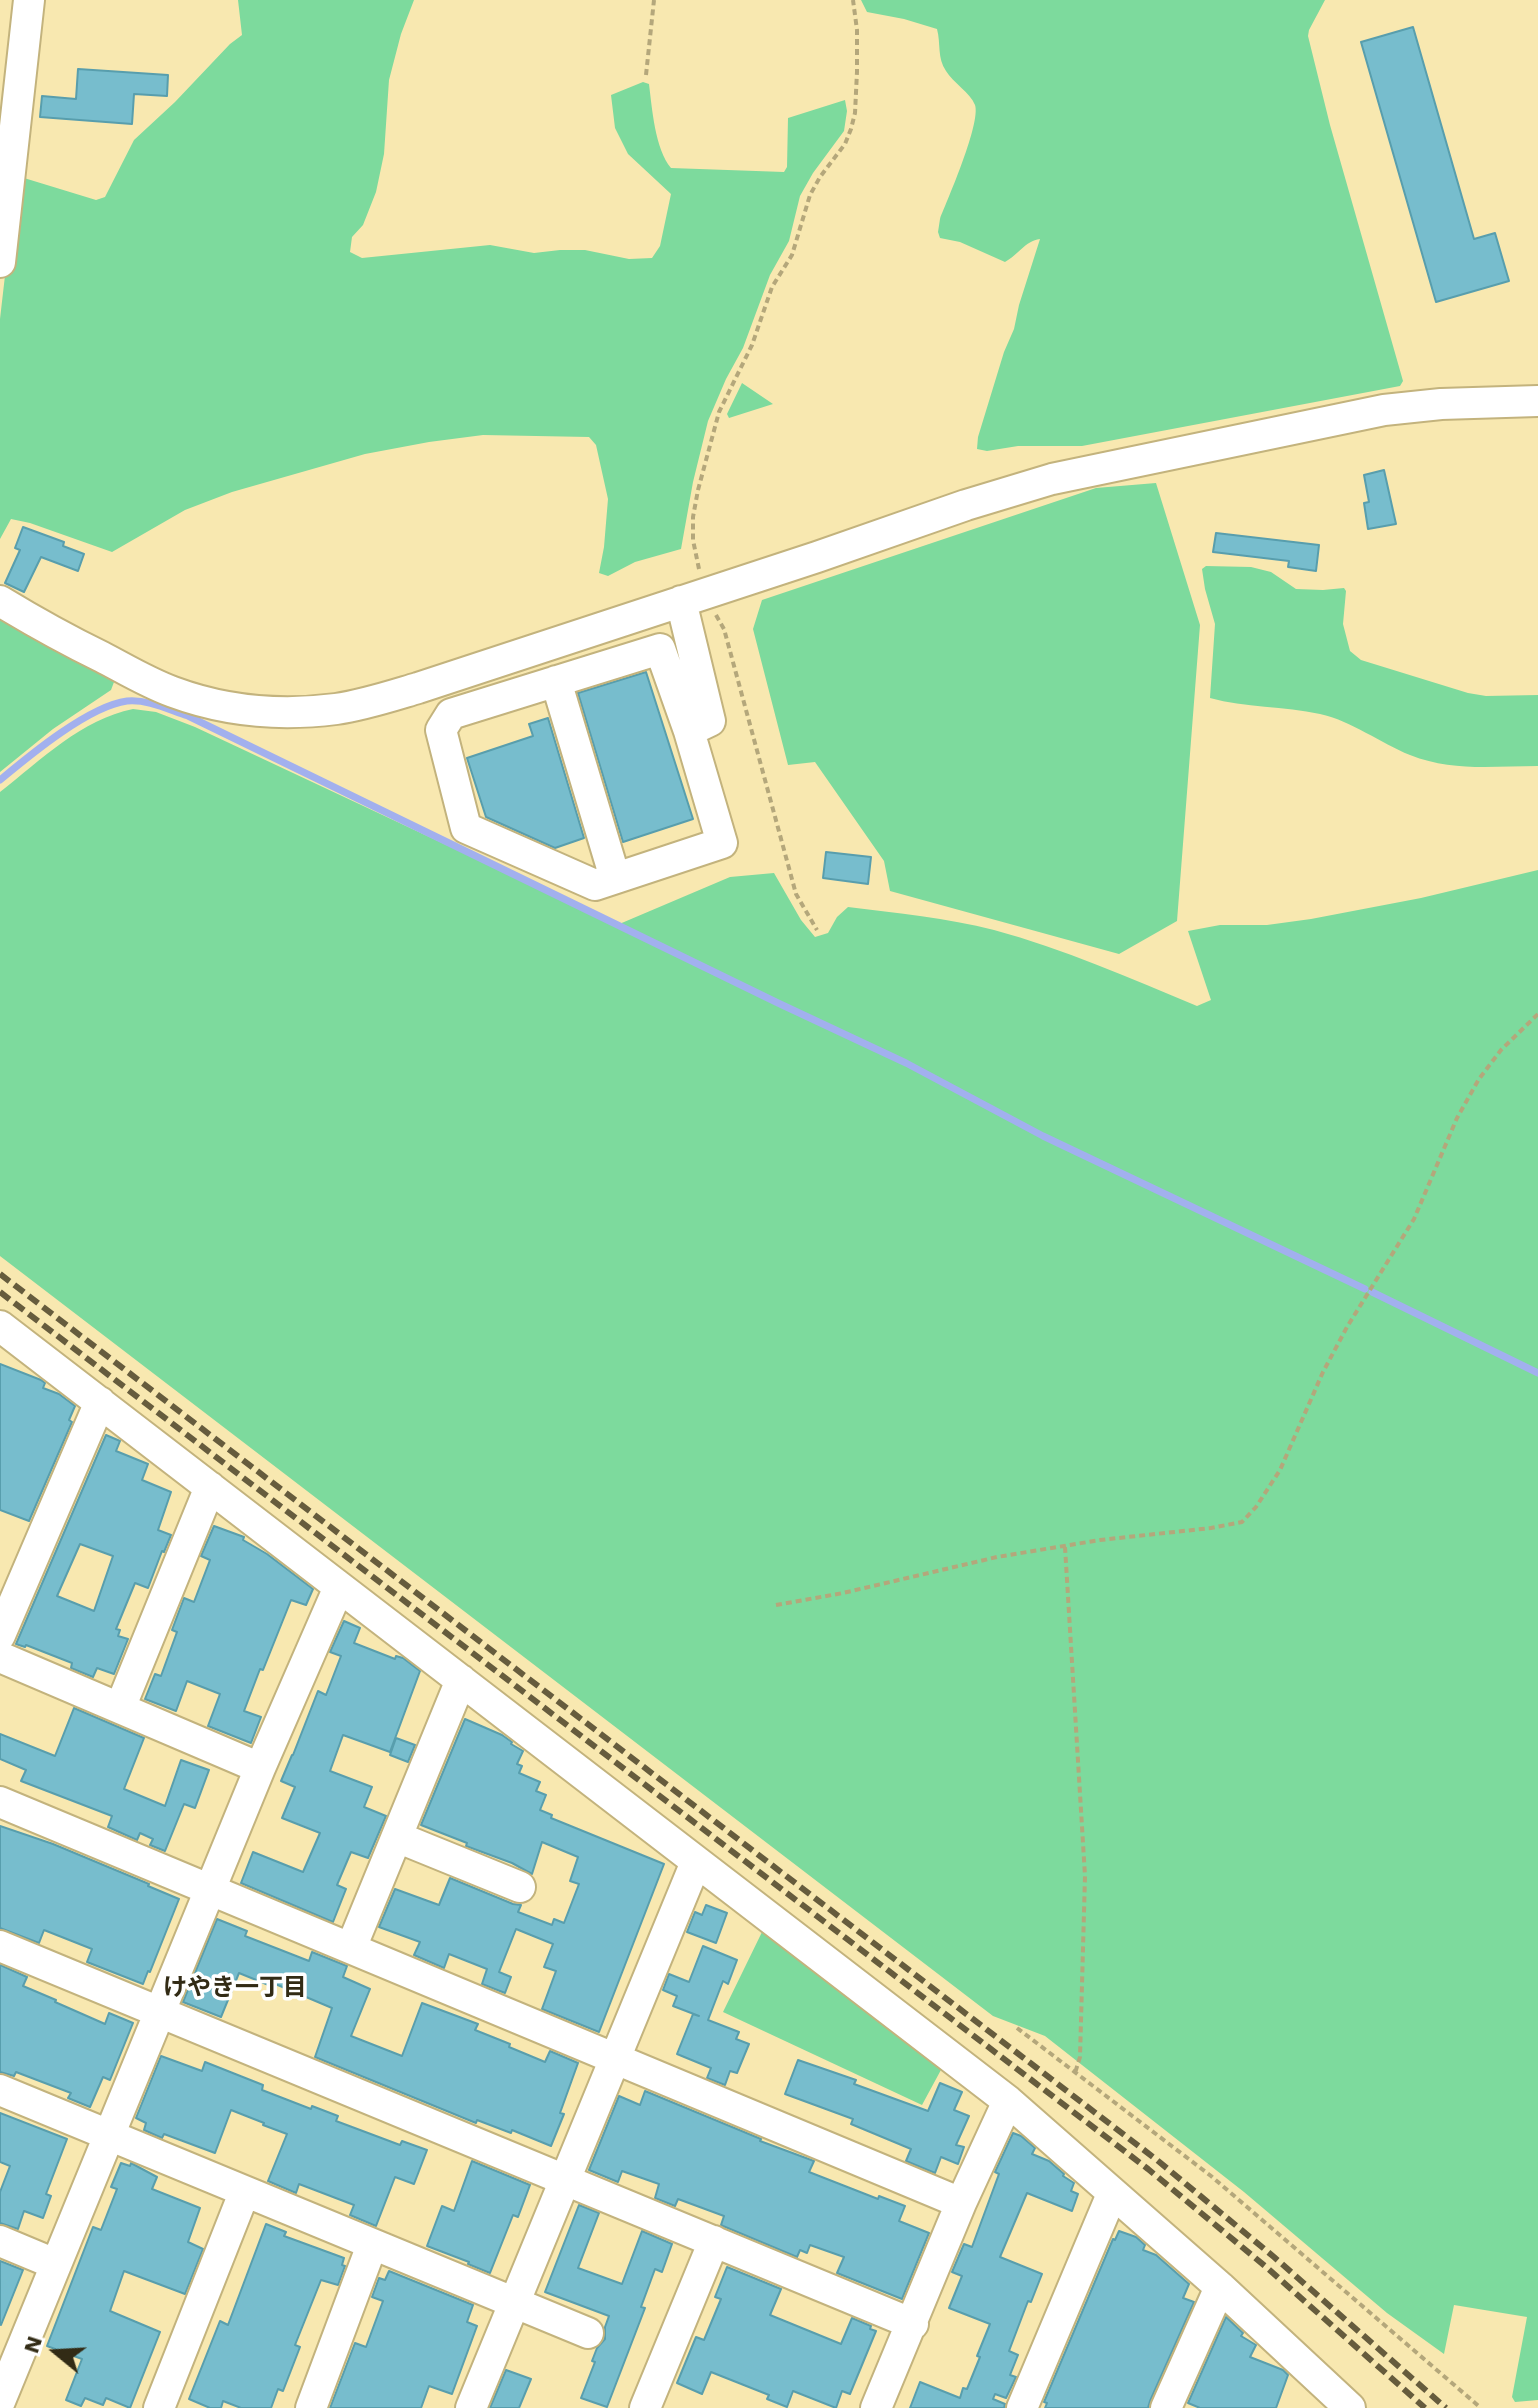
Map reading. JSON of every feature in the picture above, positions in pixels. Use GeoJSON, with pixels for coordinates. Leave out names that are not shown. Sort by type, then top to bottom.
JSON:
{"type":"FeatureCollection","features":[{"type":"Feature","properties":{"kind":"street"},"geometry":{"type":"LineString","coordinates":[[0,262],[29,0]]}},
{"type":"Feature","properties":{"kind":"street"},"geometry":{"type":"LineString","coordinates":[[0,601],[170,691],[216,705],[265,711],[332,710],[358,706],[1052,479],[1384,410],[1441,404],[1538,401]]}},
{"type":"Feature","properties":{"kind":"street"},"geometry":{"type":"LineString","coordinates":[[689,731],[710,721],[693,598]]}},
{"type":"Feature","properties":{"kind":"street"},"geometry":{"type":"LineString","coordinates":[[660,649],[689,731],[722,843],[595,885],[466,828],[441,730],[451,714],[660,649]]}},
{"type":"Feature","properties":{"kind":"street"},"geometry":{"type":"LineString","coordinates":[[556,681],[615,878]]}},
{"type":"Feature","properties":{"kind":"street"},"geometry":{"type":"LineString","coordinates":[[0,1326],[1008,2101],[1220,2287],[1350,2408]]}},
{"type":"Feature","properties":{"kind":"street"},"geometry":{"type":"LineString","coordinates":[[0,1635],[100,1402]]}},
{"type":"Feature","properties":{"kind":"street"},"geometry":{"type":"LineString","coordinates":[[120,1708],[210,1487]]}},
{"type":"Feature","properties":{"kind":"street"},"geometry":{"type":"LineString","coordinates":[[0,2401],[209,1889],[339,1587]]}},
{"type":"Feature","properties":{"kind":"street"},"geometry":{"type":"LineString","coordinates":[[0,1657],[260,1768]]}},
{"type":"Feature","properties":{"kind":"street"},"geometry":{"type":"LineString","coordinates":[[351,1948],[461,1680]]}},
{"type":"Feature","properties":{"kind":"street"},"geometry":{"type":"LineString","coordinates":[[0,1802],[961,2203]]}},
{"type":"Feature","properties":{"kind":"street"},"geometry":{"type":"LineString","coordinates":[[397,1837],[520,1887]]}},
{"type":"Feature","properties":{"kind":"street"},"geometry":{"type":"LineString","coordinates":[[471,2408],[696,1862]]}},
{"type":"Feature","properties":{"kind":"street"},"geometry":{"type":"LineString","coordinates":[[0,1946],[913,2324]]}},
{"type":"Feature","properties":{"kind":"street"},"geometry":{"type":"LineString","coordinates":[[0,2090],[588,2333]]}},
{"type":"Feature","properties":{"kind":"street"},"geometry":{"type":"LineString","coordinates":[[876,2408],[961,2203],[1008,2101]]}},
{"type":"Feature","properties":{"kind":"street"},"geometry":{"type":"LineString","coordinates":[[159,2408],[244,2193]]}},
{"type":"Feature","properties":{"kind":"street"},"geometry":{"type":"LineString","coordinates":[[1022,2408],[1112,2194]]}},
{"type":"Feature","properties":{"kind":"street"},"geometry":{"type":"LineString","coordinates":[[0,2241],[55,2264]]}},
{"type":"Feature","properties":{"kind":"street"},"geometry":{"type":"LineString","coordinates":[[645,2408],[714,2241]]}},
{"type":"Feature","properties":{"kind":"street"},"geometry":{"type":"LineString","coordinates":[[311,2408],[372,2245]]}},
{"type":"Feature","properties":{"kind":"street"},"geometry":{"type":"LineString","coordinates":[[1166,2408],[1220,2287]]}},
{"type":"Feature","properties":{"kind":"path"},"geometry":{"type":"LineString","coordinates":[[646,75],[654,0]]}},
{"type":"Feature","properties":{"kind":"path"},"geometry":{"type":"LineString","coordinates":[[817,930],[796,894],[724,629],[693,598],[693,517],[719,412],[752,345],[772,287],[792,255],[810,195],[845,144],[851,129],[857,72],[853,0]]}},
{"type":"Feature","properties":{"kind":"path"},"geometry":{"type":"LineString","coordinates":[[776,1605],[843,1593],[997,1557],[1242,1522],[1256,1507],[1280,1470],[1323,1372],[1414,1219],[1457,1118],[1479,1079],[1501,1050],[1538,1014]]}},
{"type":"Feature","properties":{"kind":"path"},"geometry":{"type":"LineString","coordinates":[[1065,1547],[1085,1876],[1081,2042],[1075,2073]]}},
{"type":"Feature","properties":{"kind":"path"},"geometry":{"type":"LineString","coordinates":[[1017,2028],[1211,2176],[1481,2408]]}},
{"type":"Feature","properties":{"kind":"green space"},"geometry":{"type":"Polygon","coordinates":[[[238,0],[414,0],[389,80],[384,154],[376,192],[363,225],[352,237],[350,252],[362,258],[490,245],[534,253],[585,250],[629,259],[652,258],[660,246],[671,194],[628,154],[615,128],[611,95],[643,82],[649,84],[658,139],[671,168],[784,172],[787,167],[788,118],[845,100],[844,131],[800,196],[789,241],[770,275],[743,348],[708,421],[681,549],[635,562],[608,576],[599,573],[608,499],[596,445],[589,437],[483,435],[365,454],[232,492],[185,510],[112,552],[11,519],[0,539],[0,319],[16,180],[24,178],[96,200],[105,197],[134,140],[242,35],[238,0]]]}},
{"type":"Feature","properties":{"kind":"green space"},"geometry":{"type":"Polygon","coordinates":[[[861,0],[1325,0],[1308,36],[1330,125],[1403,381],[1400,386],[1082,446],[977,449],[978,437],[1040,239],[1030,242],[1005,262],[960,242],[940,238],[940,219],[969,144],[975,105],[943,66],[937,29],[867,12],[861,0]]]}},
{"type":"Feature","properties":{"kind":"green space"},"geometry":{"type":"Polygon","coordinates":[[[742,383],[773,404],[729,418],[727,414],[742,383]]]}},
{"type":"Feature","properties":{"kind":"green space"},"geometry":{"type":"Polygon","coordinates":[[[1156,483],[1200,625],[1177,921],[1119,954],[890,891],[884,861],[815,762],[788,765],[753,629],[762,600],[1096,488],[1156,483]]]}},
{"type":"Feature","properties":{"kind":"green space"},"geometry":{"type":"Polygon","coordinates":[[[1206,566],[1251,567],[1271,572],[1296,589],[1344,588],[1343,624],[1350,651],[1361,660],[1468,693],[1486,696],[1538,695],[1538,766],[1442,764],[1410,755],[1332,717],[1210,698],[1215,624],[1205,589],[1202,569],[1206,566]]]}},
{"type":"Feature","properties":{"kind":"green space"},"geometry":{"type":"Polygon","coordinates":[[[0,619],[114,682],[111,690],[53,729],[0,772],[0,619]]]}},
{"type":"Feature","properties":{"kind":"green space"},"geometry":{"type":"Polygon","coordinates":[[[133,709],[156,712],[195,727],[617,925],[730,877],[774,873],[801,920],[815,937],[828,933],[837,917],[848,907],[958,922],[1046,946],[1197,1006],[1211,1000],[1188,931],[1220,925],[1267,925],[1311,919],[1421,898],[1538,870],[1538,2400],[1515,2402],[1512,2397],[1527,2317],[1454,2305],[1444,2354],[1387,2313],[1244,2192],[1045,2036],[993,2016],[0,1256],[0,792],[79,731],[114,714],[133,709]]]}},
{"type":"Feature","properties":{"kind":"green space"},"geometry":{"type":"Polygon","coordinates":[[[763,1930],[942,2068],[922,2105],[723,2012],[763,1930]]]}},
{"type":"Feature","properties":{"kind":"building"},"geometry":{"type":"Polygon","coordinates":[[[1413,27],[1474,239],[1495,233],[1509,281],[1436,302],[1361,42],[1413,27]]]}},
{"type":"Feature","properties":{"kind":"building"},"geometry":{"type":"Polygon","coordinates":[[[78,69],[168,75],[167,96],[134,94],[132,124],[40,117],[42,96],[76,99],[78,69]]]}},
{"type":"Feature","properties":{"kind":"building"},"geometry":{"type":"Polygon","coordinates":[[[1384,470],[1396,524],[1368,529],[1364,503],[1369,502],[1364,475],[1384,470]]]}},
{"type":"Feature","properties":{"kind":"building"},"geometry":{"type":"Polygon","coordinates":[[[23,527],[64,542],[63,546],[84,554],[78,571],[41,557],[24,592],[5,583],[20,550],[15,548],[23,527]]]}},
{"type":"Feature","properties":{"kind":"building"},"geometry":{"type":"Polygon","coordinates":[[[1216,533],[1319,545],[1316,571],[1288,567],[1289,561],[1213,552],[1216,533]]]}},
{"type":"Feature","properties":{"kind":"building"},"geometry":{"type":"Polygon","coordinates":[[[646,672],[693,819],[623,842],[578,693],[646,672]]]}},
{"type":"Feature","properties":{"kind":"building"},"geometry":{"type":"Polygon","coordinates":[[[548,718],[584,838],[555,848],[486,817],[467,758],[533,736],[529,724],[548,718]]]}},
{"type":"Feature","properties":{"kind":"building"},"geometry":{"type":"Polygon","coordinates":[[[826,852],[871,857],[868,884],[823,878],[826,852]]]}},
{"type":"Feature","properties":{"kind":"building"},"geometry":{"type":"Polygon","coordinates":[[[0,1364],[41,1380],[45,1383],[43,1388],[59,1394],[75,1406],[69,1420],[72,1422],[29,1521],[0,1510],[0,1364]]]}},
{"type":"Feature","properties":{"kind":"building"},"geometry":{"type":"Polygon","coordinates":[[[106,1435],[120,1441],[116,1451],[148,1464],[142,1480],[171,1492],[158,1530],[171,1535],[148,1588],[135,1583],[116,1629],[120,1630],[118,1636],[128,1639],[114,1674],[97,1668],[93,1677],[71,1668],[72,1663],[16,1644],[106,1435]],[[80,1544],[57,1596],[94,1611],[113,1556],[80,1544]]]}},
{"type":"Feature","properties":{"kind":"building"},"geometry":{"type":"Polygon","coordinates":[[[214,1526],[244,1537],[243,1540],[313,1589],[306,1605],[291,1600],[263,1670],[260,1669],[244,1711],[261,1717],[251,1743],[208,1726],[220,1694],[187,1681],[176,1711],[145,1699],[155,1674],[161,1676],[177,1632],[172,1630],[184,1598],[194,1602],[210,1560],[201,1556],[214,1526]]]}},
{"type":"Feature","properties":{"kind":"building"},"geometry":{"type":"Polygon","coordinates":[[[344,1621],[360,1628],[354,1643],[395,1659],[396,1656],[403,1658],[420,1671],[390,1752],[343,1735],[330,1771],[372,1787],[364,1807],[386,1816],[368,1858],[351,1852],[337,1885],[346,1889],[333,1922],[241,1883],[253,1852],[303,1872],[320,1833],[282,1818],[295,1787],[281,1781],[318,1691],[326,1695],[341,1656],[330,1652],[344,1621]]]}},
{"type":"Feature","properties":{"kind":"building"},"geometry":{"type":"Polygon","coordinates":[[[74,1708],[144,1738],[124,1789],[165,1806],[181,1760],[209,1770],[195,1808],[184,1804],[165,1851],[150,1845],[153,1839],[140,1833],[137,1840],[108,1827],[112,1816],[21,1781],[26,1770],[0,1759],[0,1734],[55,1756],[74,1708]]]}},
{"type":"Feature","properties":{"kind":"building"},"geometry":{"type":"Polygon","coordinates":[[[465,1719],[502,1735],[523,1751],[517,1764],[522,1766],[519,1773],[540,1782],[536,1791],[546,1795],[540,1810],[552,1815],[551,1818],[664,1864],[599,2032],[542,2009],[556,1971],[544,1967],[553,1944],[516,1929],[499,1972],[511,1977],[505,1993],[482,1984],[487,1969],[449,1954],[444,1968],[414,1955],[420,1942],[379,1927],[395,1889],[439,1905],[450,1878],[521,1905],[518,1912],[552,1925],[554,1919],[564,1923],[579,1884],[570,1881],[578,1857],[542,1842],[532,1874],[421,1825],[465,1719]]]}},
{"type":"Feature","properties":{"kind":"building"},"geometry":{"type":"Polygon","coordinates":[[[396,1738],[415,1745],[408,1762],[390,1755],[396,1738]]]}},
{"type":"Feature","properties":{"kind":"building"},"geometry":{"type":"Polygon","coordinates":[[[0,1826],[53,1844],[179,1899],[143,1984],[87,1962],[92,1949],[44,1930],[39,1943],[0,1928],[0,1826]]]}},
{"type":"Feature","properties":{"kind":"building"},"geometry":{"type":"Polygon","coordinates":[[[706,1905],[727,1913],[716,1943],[687,1932],[695,1912],[702,1915],[706,1905]]]}},
{"type":"Feature","properties":{"kind":"building"},"geometry":{"type":"Polygon","coordinates":[[[217,1919],[247,1931],[245,1936],[309,1961],[312,1952],[347,1966],[343,1977],[370,1989],[351,2036],[402,2056],[422,2003],[478,2024],[475,2030],[545,2062],[550,2051],[578,2063],[560,2113],[564,2114],[551,2146],[512,2130],[511,2133],[477,2120],[476,2123],[315,2057],[332,2008],[273,1983],[271,1986],[239,1973],[221,2017],[183,2002],[217,1919]]]}},
{"type":"Feature","properties":{"kind":"building"},"geometry":{"type":"Polygon","coordinates":[[[703,1946],[737,1960],[728,1984],[723,1981],[708,2020],[739,2032],[736,2039],[749,2044],[737,2073],[730,2071],[725,2085],[707,2078],[711,2068],[677,2054],[693,2014],[699,2016],[673,2006],[677,1996],[663,1990],[669,1974],[689,1982],[703,1946]]]}},
{"type":"Feature","properties":{"kind":"building"},"geometry":{"type":"Polygon","coordinates":[[[0,1965],[27,1977],[23,1986],[105,2024],[109,2013],[133,2023],[110,2080],[103,2077],[90,2107],[68,2098],[71,2093],[16,2072],[14,2076],[0,2072],[0,1965]]]}},
{"type":"Feature","properties":{"kind":"building"},"geometry":{"type":"Polygon","coordinates":[[[161,2056],[202,2071],[205,2062],[263,2085],[262,2090],[338,2116],[336,2121],[400,2145],[402,2141],[427,2150],[414,2184],[395,2177],[376,2226],[350,2215],[354,2205],[299,2184],[296,2193],[268,2181],[287,2134],[264,2123],[231,2110],[215,2153],[144,2130],[146,2123],[136,2118],[161,2056]]]}},
{"type":"Feature","properties":{"kind":"building"},"geometry":{"type":"Polygon","coordinates":[[[798,2060],[856,2080],[854,2084],[928,2111],[940,2083],[962,2092],[954,2110],[969,2116],[956,2145],[964,2147],[958,2164],[941,2157],[935,2173],[906,2161],[911,2149],[851,2124],[853,2119],[785,2094],[798,2060]]]}},
{"type":"Feature","properties":{"kind":"building"},"geometry":{"type":"Polygon","coordinates":[[[645,2091],[814,2161],[809,2172],[878,2199],[879,2196],[905,2206],[899,2221],[929,2233],[902,2299],[837,2273],[844,2257],[810,2245],[807,2253],[800,2250],[797,2257],[721,2225],[724,2216],[678,2199],[675,2206],[655,2198],[659,2184],[622,2171],[618,2182],[589,2170],[619,2096],[640,2105],[645,2091]]]}},
{"type":"Feature","properties":{"kind":"building"},"geometry":{"type":"Polygon","coordinates":[[[0,2113],[67,2139],[46,2194],[51,2196],[43,2218],[24,2211],[18,2229],[0,2223],[0,2192],[10,2166],[0,2162],[0,2113]]]}},
{"type":"Feature","properties":{"kind":"building"},"geometry":{"type":"Polygon","coordinates":[[[1013,2133],[1035,2148],[1032,2154],[1049,2161],[1074,2183],[1071,2191],[1078,2194],[1072,2211],[1027,2193],[1000,2257],[1042,2274],[1009,2351],[1018,2355],[1010,2375],[1016,2377],[1006,2398],[995,2394],[993,2399],[1005,2404],[1004,2408],[910,2408],[920,2382],[960,2398],[980,2357],[977,2356],[990,2324],[949,2308],[962,2276],[952,2272],[964,2244],[972,2247],[999,2174],[995,2172],[1013,2133]]]}},
{"type":"Feature","properties":{"kind":"building"},"geometry":{"type":"Polygon","coordinates":[[[472,2161],[530,2185],[518,2217],[513,2215],[490,2273],[427,2246],[442,2206],[454,2211],[472,2161]]]}},
{"type":"Feature","properties":{"kind":"building"},"geometry":{"type":"Polygon","coordinates":[[[121,2163],[130,2166],[131,2163],[157,2177],[152,2189],[200,2208],[188,2242],[203,2249],[185,2294],[124,2271],[110,2311],[160,2332],[130,2408],[106,2398],[103,2405],[85,2398],[81,2406],[66,2400],[82,2359],[47,2346],[93,2227],[101,2230],[117,2189],[111,2187],[121,2163]]]}},
{"type":"Feature","properties":{"kind":"building"},"geometry":{"type":"Polygon","coordinates":[[[579,2205],[599,2213],[578,2268],[622,2284],[642,2231],[672,2244],[662,2272],[655,2269],[641,2307],[645,2308],[607,2407],[581,2398],[597,2348],[605,2339],[609,2316],[545,2292],[579,2205]]]}},
{"type":"Feature","properties":{"kind":"building"},"geometry":{"type":"Polygon","coordinates":[[[266,2224],[286,2232],[284,2236],[344,2258],[342,2265],[345,2266],[338,2285],[321,2280],[295,2345],[300,2347],[283,2391],[278,2389],[271,2408],[241,2408],[223,2401],[221,2408],[210,2408],[189,2399],[220,2321],[228,2325],[266,2224]]]}},
{"type":"Feature","properties":{"kind":"building"},"geometry":{"type":"Polygon","coordinates":[[[1119,2231],[1136,2237],[1145,2245],[1143,2250],[1156,2255],[1189,2284],[1183,2298],[1194,2302],[1148,2408],[1045,2408],[1047,2403],[1044,2402],[1119,2231]]]}},
{"type":"Feature","properties":{"kind":"building"},"geometry":{"type":"Polygon","coordinates":[[[0,2261],[23,2270],[1,2325],[0,2324],[0,2261]]]}},
{"type":"Feature","properties":{"kind":"building"},"geometry":{"type":"Polygon","coordinates":[[[727,2267],[781,2289],[770,2315],[841,2344],[852,2318],[876,2331],[850,2394],[842,2391],[836,2408],[793,2391],[787,2407],[767,2399],[769,2395],[711,2372],[702,2394],[677,2383],[696,2337],[704,2340],[721,2299],[715,2297],[727,2267]]]}},
{"type":"Feature","properties":{"kind":"building"},"geometry":{"type":"Polygon","coordinates":[[[389,2271],[473,2305],[467,2322],[477,2326],[452,2394],[429,2386],[421,2408],[330,2408],[355,2343],[366,2347],[383,2301],[372,2297],[379,2278],[385,2280],[389,2271]]]}},
{"type":"Feature","properties":{"kind":"building"},"geometry":{"type":"Polygon","coordinates":[[[1226,2317],[1243,2333],[1241,2336],[1256,2345],[1250,2357],[1288,2375],[1276,2408],[1200,2408],[1188,2403],[1226,2317]]]}},
{"type":"Feature","properties":{"kind":"building"},"geometry":{"type":"Polygon","coordinates":[[[506,2370],[531,2379],[519,2408],[490,2408],[506,2370]]]}},
{"type":"Feature","properties":{"kind":"waterway"},"geometry":{"type":"LineString","coordinates":[[0,780],[60,733],[112,705],[127,701],[143,702],[188,716],[906,1063],[1043,1136],[1365,1289]]}},
{"type":"Feature","properties":{"kind":"waterway"},"geometry":{"type":"LineString","coordinates":[[1372,1292],[1538,1373]]}},
{"type":"Feature","properties":{"kind":"railway"},"geometry":{"type":"LineString","coordinates":[[0,1274],[1157,2160],[1274,2257],[1446,2408]]}},
{"type":"Feature","properties":{"kind":"railway"},"geometry":{"type":"LineString","coordinates":[[0,1292],[1148,2169],[1265,2266],[1425,2408]]}},
{"type":"Feature","properties":{"kind":"district","name":"けやき一丁目"},"geometry":{"type":"Point","coordinates":[235,1988]}}]}
